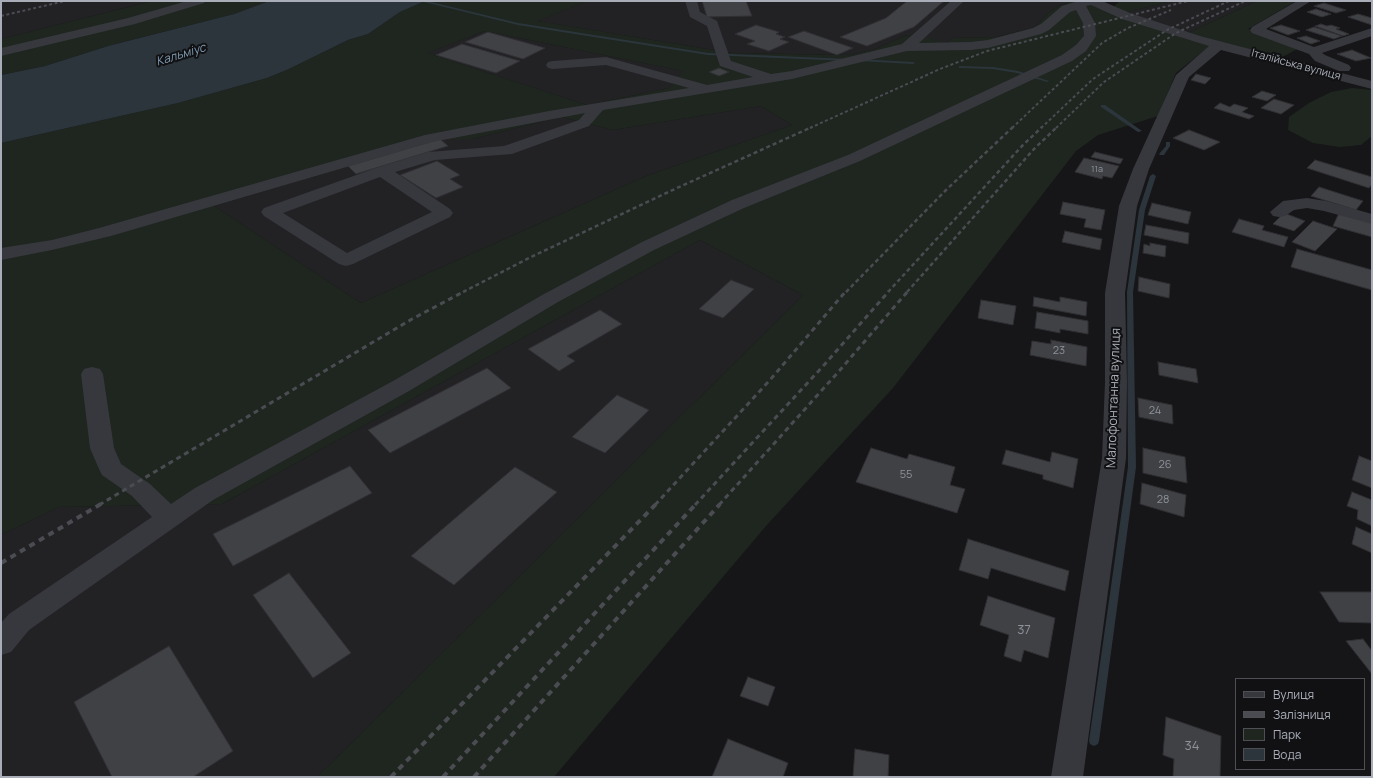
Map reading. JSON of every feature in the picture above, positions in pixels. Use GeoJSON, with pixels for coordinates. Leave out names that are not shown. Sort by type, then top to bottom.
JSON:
{"type":"FeatureCollection","features":[{"type":"Feature","properties":{"kind":"street"},"geometry":{"type":"LineString","coordinates":[[1,52],[131,20],[200,1]]}},
{"type":"Feature","properties":{"kind":"street"},"geometry":{"type":"LineString","coordinates":[[691,1],[694,14],[713,24],[725,64],[771,78]]}},
{"type":"Feature","properties":{"kind":"street"},"geometry":{"type":"LineString","coordinates":[[907,47],[958,1]]}},
{"type":"Feature","properties":{"kind":"street"},"geometry":{"type":"LineString","coordinates":[[1,254],[52,246],[105,232],[414,142],[599,107],[771,78],[836,65],[907,47],[971,46],[996,42],[1041,29],[1052,22],[1058,15],[1078,4],[1092,1]]}},
{"type":"Feature","properties":{"kind":"street","name":"Італійська вулиця"},"geometry":{"type":"LineString","coordinates":[[1092,1],[1112,5],[1167,30],[1372,85]]}},
{"type":"Feature","properties":{"kind":"street"},"geometry":{"type":"LineString","coordinates":[[1305,1],[1256,30],[1314,50],[1320,58],[1372,78]]}},
{"type":"Feature","properties":{"kind":"street"},"geometry":{"type":"LineString","coordinates":[[1,643],[19,622],[204,494],[401,386],[551,298],[648,246],[738,204],[854,158],[1040,71],[1072,54],[1081,48],[1090,36],[1090,23],[1078,4]]}},
{"type":"Feature","properties":{"kind":"street"},"geometry":{"type":"LineString","coordinates":[[1314,50],[1372,32]]}},
{"type":"Feature","properties":{"kind":"street","name":"Малофонтанна вулиця"},"geometry":{"type":"LineString","coordinates":[[1067,777],[1114,458],[1116,382],[1115,293],[1128,206],[1140,169],[1183,75],[1219,45]]}},
{"type":"Feature","properties":{"kind":"street"},"geometry":{"type":"LineString","coordinates":[[553,65],[606,61],[708,89]]}},
{"type":"Feature","properties":{"kind":"street"},"geometry":{"type":"LineString","coordinates":[[382,171],[444,213],[346,260],[270,212],[382,171],[434,155],[506,151],[584,123],[599,107]]}},
{"type":"Feature","properties":{"kind":"street"},"geometry":{"type":"LineString","coordinates":[[1279,212],[1289,205],[1307,203],[1326,206],[1372,219]]}},
{"type":"Feature","properties":{"kind":"street"},"geometry":{"type":"LineString","coordinates":[[92,374],[102,448],[111,469],[141,490],[169,518]]}},
{"type":"Feature","properties":{"kind":"shaded area"},"geometry":{"type":"Polygon","coordinates":[[[1,1],[152,1],[1,39],[1,1]]]}},
{"type":"Feature","properties":{"kind":"shaded area"},"geometry":{"type":"Polygon","coordinates":[[[587,1],[1072,1],[1058,6],[1048,13],[1035,27],[997,37],[952,38],[947,43],[922,40],[907,35],[875,49],[849,55],[732,53],[537,21],[587,1]]]}},
{"type":"Feature","properties":{"kind":"shaded area"},"geometry":{"type":"Polygon","coordinates":[[[1171,1],[1257,1],[1186,34],[1126,12],[1171,1]]]}},
{"type":"Feature","properties":{"kind":"shaded area"},"geometry":{"type":"Polygon","coordinates":[[[485,31],[684,71],[669,88],[587,105],[426,53],[485,31]]]}},
{"type":"Feature","properties":{"kind":"shaded area"},"geometry":{"type":"Polygon","coordinates":[[[761,106],[792,125],[646,176],[361,303],[214,206],[440,139],[473,139],[561,117],[613,130],[761,106]]]}},
{"type":"Feature","properties":{"kind":"shaded area"},"geometry":{"type":"Polygon","coordinates":[[[700,240],[803,295],[317,777],[1,777],[1,535],[59,507],[222,504],[700,240]]]}},
{"type":"Feature","properties":{"kind":"green space"},"geometry":{"type":"Polygon","coordinates":[[[152,1],[269,1],[234,14],[108,46],[45,66],[1,75],[1,39],[152,1]]]}},
{"type":"Feature","properties":{"kind":"green space"},"geometry":{"type":"Polygon","coordinates":[[[425,1],[587,1],[538,21],[732,53],[849,55],[875,49],[907,35],[922,40],[928,38],[947,43],[952,38],[997,37],[1035,27],[1048,13],[1058,6],[1072,1],[1085,1],[1098,8],[1113,7],[1120,1],[1171,1],[1127,12],[1186,34],[1257,1],[1296,1],[1248,29],[1299,48],[1277,60],[1211,45],[1176,73],[1158,116],[1098,135],[1076,151],[893,388],[766,526],[554,777],[317,777],[803,295],[700,240],[222,504],[59,507],[1,535],[1,143],[178,103],[267,78],[348,40],[368,34],[400,12],[425,1]],[[485,31],[427,53],[587,105],[669,88],[683,71],[485,31]],[[761,106],[613,130],[561,117],[473,139],[440,139],[214,206],[361,303],[646,176],[792,125],[761,106]]]}},
{"type":"Feature","properties":{"kind":"green space"},"geometry":{"type":"Polygon","coordinates":[[[1352,88],[1372,90],[1372,136],[1361,145],[1340,147],[1313,143],[1288,130],[1289,117],[1309,103],[1331,92],[1352,88]]]}},
{"type":"Feature","properties":{"kind":"water","name":"Кальміус"},"geometry":{"type":"Polygon","coordinates":[[[269,1],[425,1],[400,12],[368,34],[348,40],[267,78],[178,103],[1,143],[1,75],[45,66],[108,46],[234,14],[269,1]]]}},
{"type":"Feature","properties":{"kind":"building"},"geometry":{"type":"Polygon","coordinates":[[[702,1],[746,1],[752,16],[707,17],[702,1]]]}},
{"type":"Feature","properties":{"kind":"building"},"geometry":{"type":"Polygon","coordinates":[[[907,1],[944,1],[914,27],[867,46],[840,37],[886,18],[907,1]]]}},
{"type":"Feature","properties":{"kind":"building"},"geometry":{"type":"Polygon","coordinates":[[[1324,3],[1346,10],[1336,13],[1314,6],[1324,3]]]}},
{"type":"Feature","properties":{"kind":"building"},"geometry":{"type":"Polygon","coordinates":[[[1316,9],[1331,14],[1322,17],[1307,12],[1316,9]]]}},
{"type":"Feature","properties":{"kind":"building"},"geometry":{"type":"Polygon","coordinates":[[[1358,14],[1372,18],[1372,25],[1348,17],[1358,14]]]}},
{"type":"Feature","properties":{"kind":"building"},"geometry":{"type":"Polygon","coordinates":[[[1321,24],[1340,28],[1336,29],[1349,34],[1343,36],[1315,26],[1321,24]]]}},
{"type":"Feature","properties":{"kind":"building"},"geometry":{"type":"Polygon","coordinates":[[[756,25],[779,32],[776,34],[785,37],[780,39],[789,42],[769,51],[747,44],[755,41],[735,34],[756,25]]]}},
{"type":"Feature","properties":{"kind":"building"},"geometry":{"type":"Polygon","coordinates":[[[1281,25],[1300,31],[1288,35],[1270,28],[1281,25]]]}},
{"type":"Feature","properties":{"kind":"building"},"geometry":{"type":"Polygon","coordinates":[[[1314,27],[1342,36],[1334,39],[1306,30],[1314,27]]]}},
{"type":"Feature","properties":{"kind":"building"},"geometry":{"type":"Polygon","coordinates":[[[804,31],[853,48],[837,55],[788,37],[804,31]]]}},
{"type":"Feature","properties":{"kind":"building"},"geometry":{"type":"Polygon","coordinates":[[[488,32],[545,48],[523,59],[465,42],[488,32]]]}},
{"type":"Feature","properties":{"kind":"building"},"geometry":{"type":"Polygon","coordinates":[[[1306,36],[1320,41],[1311,44],[1297,38],[1306,36]]]}},
{"type":"Feature","properties":{"kind":"building"},"geometry":{"type":"Polygon","coordinates":[[[462,44],[520,61],[496,73],[436,55],[462,44]]]}},
{"type":"Feature","properties":{"kind":"building"},"geometry":{"type":"Polygon","coordinates":[[[1352,50],[1371,58],[1356,61],[1337,54],[1352,50]]]}},
{"type":"Feature","properties":{"kind":"building"},"geometry":{"type":"Polygon","coordinates":[[[719,68],[729,72],[719,76],[709,72],[719,68]]]}},
{"type":"Feature","properties":{"kind":"building"},"geometry":{"type":"Polygon","coordinates":[[[1196,74],[1211,78],[1205,84],[1191,80],[1196,74]]]}},
{"type":"Feature","properties":{"kind":"building"},"geometry":{"type":"Polygon","coordinates":[[[1262,91],[1276,95],[1267,101],[1252,97],[1262,91]]]}},
{"type":"Feature","properties":{"kind":"building"},"geometry":{"type":"Polygon","coordinates":[[[1274,99],[1294,105],[1281,114],[1261,108],[1274,99]]]}},
{"type":"Feature","properties":{"kind":"building"},"geometry":{"type":"Polygon","coordinates":[[[1220,103],[1230,107],[1234,104],[1248,108],[1242,112],[1254,116],[1249,119],[1214,108],[1220,103]]]}},
{"type":"Feature","properties":{"kind":"building"},"geometry":{"type":"Polygon","coordinates":[[[1189,130],[1220,142],[1204,150],[1173,138],[1189,130]]]}},
{"type":"Feature","properties":{"kind":"building"},"geometry":{"type":"Polygon","coordinates":[[[440,139],[448,146],[356,174],[348,166],[440,139]]]}},
{"type":"Feature","properties":{"kind":"building"},"geometry":{"type":"Polygon","coordinates":[[[1095,152],[1123,159],[1120,164],[1091,157],[1095,152]]]}},
{"type":"Feature","properties":{"kind":"building"},"geometry":{"type":"Polygon","coordinates":[[[1084,158],[1119,166],[1112,178],[1103,176],[1102,179],[1075,172],[1084,158]]]}},
{"type":"Feature","properties":{"kind":"building"},"geometry":{"type":"Polygon","coordinates":[[[1315,160],[1372,177],[1372,184],[1369,188],[1307,168],[1315,160]]]}},
{"type":"Feature","properties":{"kind":"building"},"geometry":{"type":"Polygon","coordinates":[[[437,161],[460,175],[450,179],[463,187],[436,198],[400,175],[437,161]]]}},
{"type":"Feature","properties":{"kind":"building"},"geometry":{"type":"Polygon","coordinates":[[[1319,187],[1363,201],[1356,210],[1311,196],[1319,187]]]}},
{"type":"Feature","properties":{"kind":"building"},"geometry":{"type":"Polygon","coordinates":[[[1063,202],[1105,210],[1101,230],[1084,227],[1086,219],[1060,214],[1063,202]]]}},
{"type":"Feature","properties":{"kind":"building"},"geometry":{"type":"Polygon","coordinates":[[[1152,203],[1191,212],[1188,224],[1148,215],[1152,203]]]}},
{"type":"Feature","properties":{"kind":"building"},"geometry":{"type":"Polygon","coordinates":[[[1284,213],[1305,221],[1294,231],[1273,224],[1284,213]]]}},
{"type":"Feature","properties":{"kind":"building"},"geometry":{"type":"Polygon","coordinates":[[[1339,213],[1372,223],[1372,237],[1333,226],[1339,213]]]}},
{"type":"Feature","properties":{"kind":"building"},"geometry":{"type":"Polygon","coordinates":[[[1239,219],[1264,226],[1262,230],[1288,237],[1284,247],[1232,232],[1239,219]]]}},
{"type":"Feature","properties":{"kind":"building"},"geometry":{"type":"Polygon","coordinates":[[[1313,221],[1337,229],[1315,251],[1292,242],[1313,221]]]}},
{"type":"Feature","properties":{"kind":"building"},"geometry":{"type":"Polygon","coordinates":[[[1146,225],[1189,233],[1188,244],[1144,235],[1146,225]]]}},
{"type":"Feature","properties":{"kind":"building"},"geometry":{"type":"Polygon","coordinates":[[[1065,231],[1102,239],[1100,250],[1062,242],[1065,231]]]}},
{"type":"Feature","properties":{"kind":"building"},"geometry":{"type":"Polygon","coordinates":[[[1150,243],[1166,246],[1165,257],[1143,253],[1144,244],[1150,246],[1150,243]]]}},
{"type":"Feature","properties":{"kind":"building"},"geometry":{"type":"Polygon","coordinates":[[[1297,249],[1372,270],[1372,290],[1291,267],[1297,249]]]}},
{"type":"Feature","properties":{"kind":"building"},"geometry":{"type":"Polygon","coordinates":[[[1139,277],[1170,284],[1169,298],[1138,291],[1139,277]]]}},
{"type":"Feature","properties":{"kind":"building"},"geometry":{"type":"Polygon","coordinates":[[[731,280],[754,289],[723,318],[699,309],[731,280]]]}},
{"type":"Feature","properties":{"kind":"building"},"geometry":{"type":"Polygon","coordinates":[[[1034,297],[1060,302],[1060,297],[1087,302],[1086,316],[1033,306],[1034,297]]]}},
{"type":"Feature","properties":{"kind":"building"},"geometry":{"type":"Polygon","coordinates":[[[981,300],[1016,306],[1013,325],[978,318],[981,300]]]}},
{"type":"Feature","properties":{"kind":"building"},"geometry":{"type":"Polygon","coordinates":[[[600,310],[622,324],[567,356],[575,361],[559,371],[528,349],[600,310]]]}},
{"type":"Feature","properties":{"kind":"building"},"geometry":{"type":"Polygon","coordinates":[[[1037,312],[1088,321],[1088,334],[1060,329],[1060,333],[1035,328],[1037,312]]]}},
{"type":"Feature","properties":{"kind":"building"},"geometry":{"type":"Polygon","coordinates":[[[1051,340],[1087,347],[1086,366],[1030,355],[1032,341],[1051,344],[1051,340]]]}},
{"type":"Feature","properties":{"kind":"building"},"geometry":{"type":"Polygon","coordinates":[[[1158,362],[1196,369],[1198,383],[1159,375],[1158,362]]]}},
{"type":"Feature","properties":{"kind":"building"},"geometry":{"type":"Polygon","coordinates":[[[487,368],[511,388],[390,453],[368,430],[487,368]]]}},
{"type":"Feature","properties":{"kind":"building"},"geometry":{"type":"Polygon","coordinates":[[[617,395],[649,410],[605,453],[572,437],[617,395]]]}},
{"type":"Feature","properties":{"kind":"building"},"geometry":{"type":"Polygon","coordinates":[[[1138,398],[1172,405],[1173,424],[1139,417],[1138,398]]]}},
{"type":"Feature","properties":{"kind":"building"},"geometry":{"type":"Polygon","coordinates":[[[871,448],[907,459],[909,454],[955,467],[950,485],[965,489],[957,513],[856,482],[871,448]]]}},
{"type":"Feature","properties":{"kind":"building"},"geometry":{"type":"Polygon","coordinates":[[[1143,448],[1185,457],[1187,483],[1143,473],[1143,448]]]}},
{"type":"Feature","properties":{"kind":"building"},"geometry":{"type":"Polygon","coordinates":[[[1006,450],[1050,462],[1052,452],[1078,459],[1073,488],[1043,479],[1043,475],[1002,464],[1006,450]]]}},
{"type":"Feature","properties":{"kind":"building"},"geometry":{"type":"Polygon","coordinates":[[[1359,456],[1372,461],[1372,488],[1352,480],[1359,456]]]}},
{"type":"Feature","properties":{"kind":"building"},"geometry":{"type":"Polygon","coordinates":[[[350,466],[372,493],[233,566],[213,534],[350,466]]]}},
{"type":"Feature","properties":{"kind":"building"},"geometry":{"type":"Polygon","coordinates":[[[515,467],[557,492],[454,585],[411,556],[515,467]]]}},
{"type":"Feature","properties":{"kind":"building"},"geometry":{"type":"Polygon","coordinates":[[[1142,483],[1186,495],[1184,517],[1140,504],[1142,483]]]}},
{"type":"Feature","properties":{"kind":"building"},"geometry":{"type":"Polygon","coordinates":[[[1352,492],[1372,500],[1372,526],[1357,519],[1358,510],[1347,506],[1352,492]]]}},
{"type":"Feature","properties":{"kind":"building"},"geometry":{"type":"Polygon","coordinates":[[[1356,527],[1372,534],[1372,553],[1352,544],[1356,527]]]}},
{"type":"Feature","properties":{"kind":"building"},"geometry":{"type":"Polygon","coordinates":[[[968,539],[1069,571],[1065,591],[991,568],[988,579],[959,570],[968,539]]]}},
{"type":"Feature","properties":{"kind":"building"},"geometry":{"type":"Polygon","coordinates":[[[289,573],[351,653],[313,678],[253,595],[289,573]]]}},
{"type":"Feature","properties":{"kind":"building"},"geometry":{"type":"Polygon","coordinates":[[[1320,592],[1372,592],[1372,623],[1339,622],[1320,592]]]}},
{"type":"Feature","properties":{"kind":"building"},"geometry":{"type":"Polygon","coordinates":[[[988,596],[1055,618],[1048,658],[1024,650],[1021,662],[1004,656],[1009,635],[980,625],[988,596]]]}},
{"type":"Feature","properties":{"kind":"building"},"geometry":{"type":"Polygon","coordinates":[[[1363,639],[1372,651],[1372,674],[1346,641],[1363,639]]]}},
{"type":"Feature","properties":{"kind":"building"},"geometry":{"type":"Polygon","coordinates":[[[169,646],[233,751],[193,777],[112,777],[74,702],[169,646]]]}},
{"type":"Feature","properties":{"kind":"building"},"geometry":{"type":"Polygon","coordinates":[[[748,677],[775,687],[768,706],[740,696],[748,677]]]}},
{"type":"Feature","properties":{"kind":"building"},"geometry":{"type":"Polygon","coordinates":[[[1166,717],[1221,736],[1220,777],[1173,777],[1174,759],[1163,755],[1166,717]]]}},
{"type":"Feature","properties":{"kind":"building"},"geometry":{"type":"Polygon","coordinates":[[[728,739],[788,763],[783,777],[712,777],[728,739]]]}},
{"type":"Feature","properties":{"kind":"building"},"geometry":{"type":"Polygon","coordinates":[[[855,749],[889,755],[888,777],[853,777],[855,749]]]}},
{"type":"Feature","properties":{"kind":"waterway"},"geometry":{"type":"LineString","coordinates":[[422,1],[518,24],[708,54],[849,60]]}},
{"type":"Feature","properties":{"kind":"waterway"},"geometry":{"type":"LineString","coordinates":[[859,60],[913,63]]}},
{"type":"Feature","properties":{"kind":"waterway"},"geometry":{"type":"LineString","coordinates":[[961,67],[993,68],[1018,72],[1047,81]]}},
{"type":"Feature","properties":{"kind":"waterway"},"geometry":{"type":"LineString","coordinates":[[1103,106],[1140,131]]}},
{"type":"Feature","properties":{"kind":"waterway"},"geometry":{"type":"LineString","coordinates":[[1162,154],[1168,146],[1168,143]]}},
{"type":"Feature","properties":{"kind":"waterway"},"geometry":{"type":"LineString","coordinates":[[1094,741],[1132,467],[1130,292],[1142,210],[1153,176]]}},
{"type":"Feature","properties":{"kind":"railway"},"geometry":{"type":"LineString","coordinates":[[1,16],[65,1]]}},
{"type":"Feature","properties":{"kind":"railway"},"geometry":{"type":"LineString","coordinates":[[810,128],[940,69],[987,51],[1188,1]]}},
{"type":"Feature","properties":{"kind":"railway"},"geometry":{"type":"LineString","coordinates":[[1041,128],[1093,79],[1167,30],[1229,1]]}},
{"type":"Feature","properties":{"kind":"railway"},"geometry":{"type":"LineString","coordinates":[[1056,128],[1104,82],[1176,33],[1245,1]]}},
{"type":"Feature","properties":{"kind":"railway"},"geometry":{"type":"LineString","coordinates":[[1012,128],[1102,43],[1128,28],[1171,10]]}},
{"type":"Feature","properties":{"kind":"railway"},"geometry":{"type":"LineString","coordinates":[[463,292],[533,256],[677,188],[812,127]]}},
{"type":"Feature","properties":{"kind":"railway"},"geometry":{"type":"LineString","coordinates":[[846,292],[945,191],[1013,127]]}},
{"type":"Feature","properties":{"kind":"railway"},"geometry":{"type":"LineString","coordinates":[[888,292],[1022,146],[1042,127]]}},
{"type":"Feature","properties":{"kind":"railway"},"geometry":{"type":"LineString","coordinates":[[907,292],[1034,149],[1057,127]]}},
{"type":"Feature","properties":{"kind":"railway"},"geometry":{"type":"LineString","coordinates":[[99,505],[412,319],[465,291]]}},
{"type":"Feature","properties":{"kind":"railway"},"geometry":{"type":"LineString","coordinates":[[655,505],[770,380],[846,291]]}},
{"type":"Feature","properties":{"kind":"railway"},"geometry":{"type":"LineString","coordinates":[[695,505],[825,364],[889,291]]}},
{"type":"Feature","properties":{"kind":"railway"},"geometry":{"type":"LineString","coordinates":[[719,505],[840,370],[908,291]]}},
{"type":"Feature","properties":{"kind":"railway"},"geometry":{"type":"LineString","coordinates":[[1,563],[101,504]]}},
{"type":"Feature","properties":{"kind":"railway"},"geometry":{"type":"LineString","coordinates":[[391,777],[656,504]]}},
{"type":"Feature","properties":{"kind":"railway"},"geometry":{"type":"LineString","coordinates":[[443,777],[696,504]]}},
{"type":"Feature","properties":{"kind":"railway"},"geometry":{"type":"LineString","coordinates":[[474,777],[720,504]]}}]}
